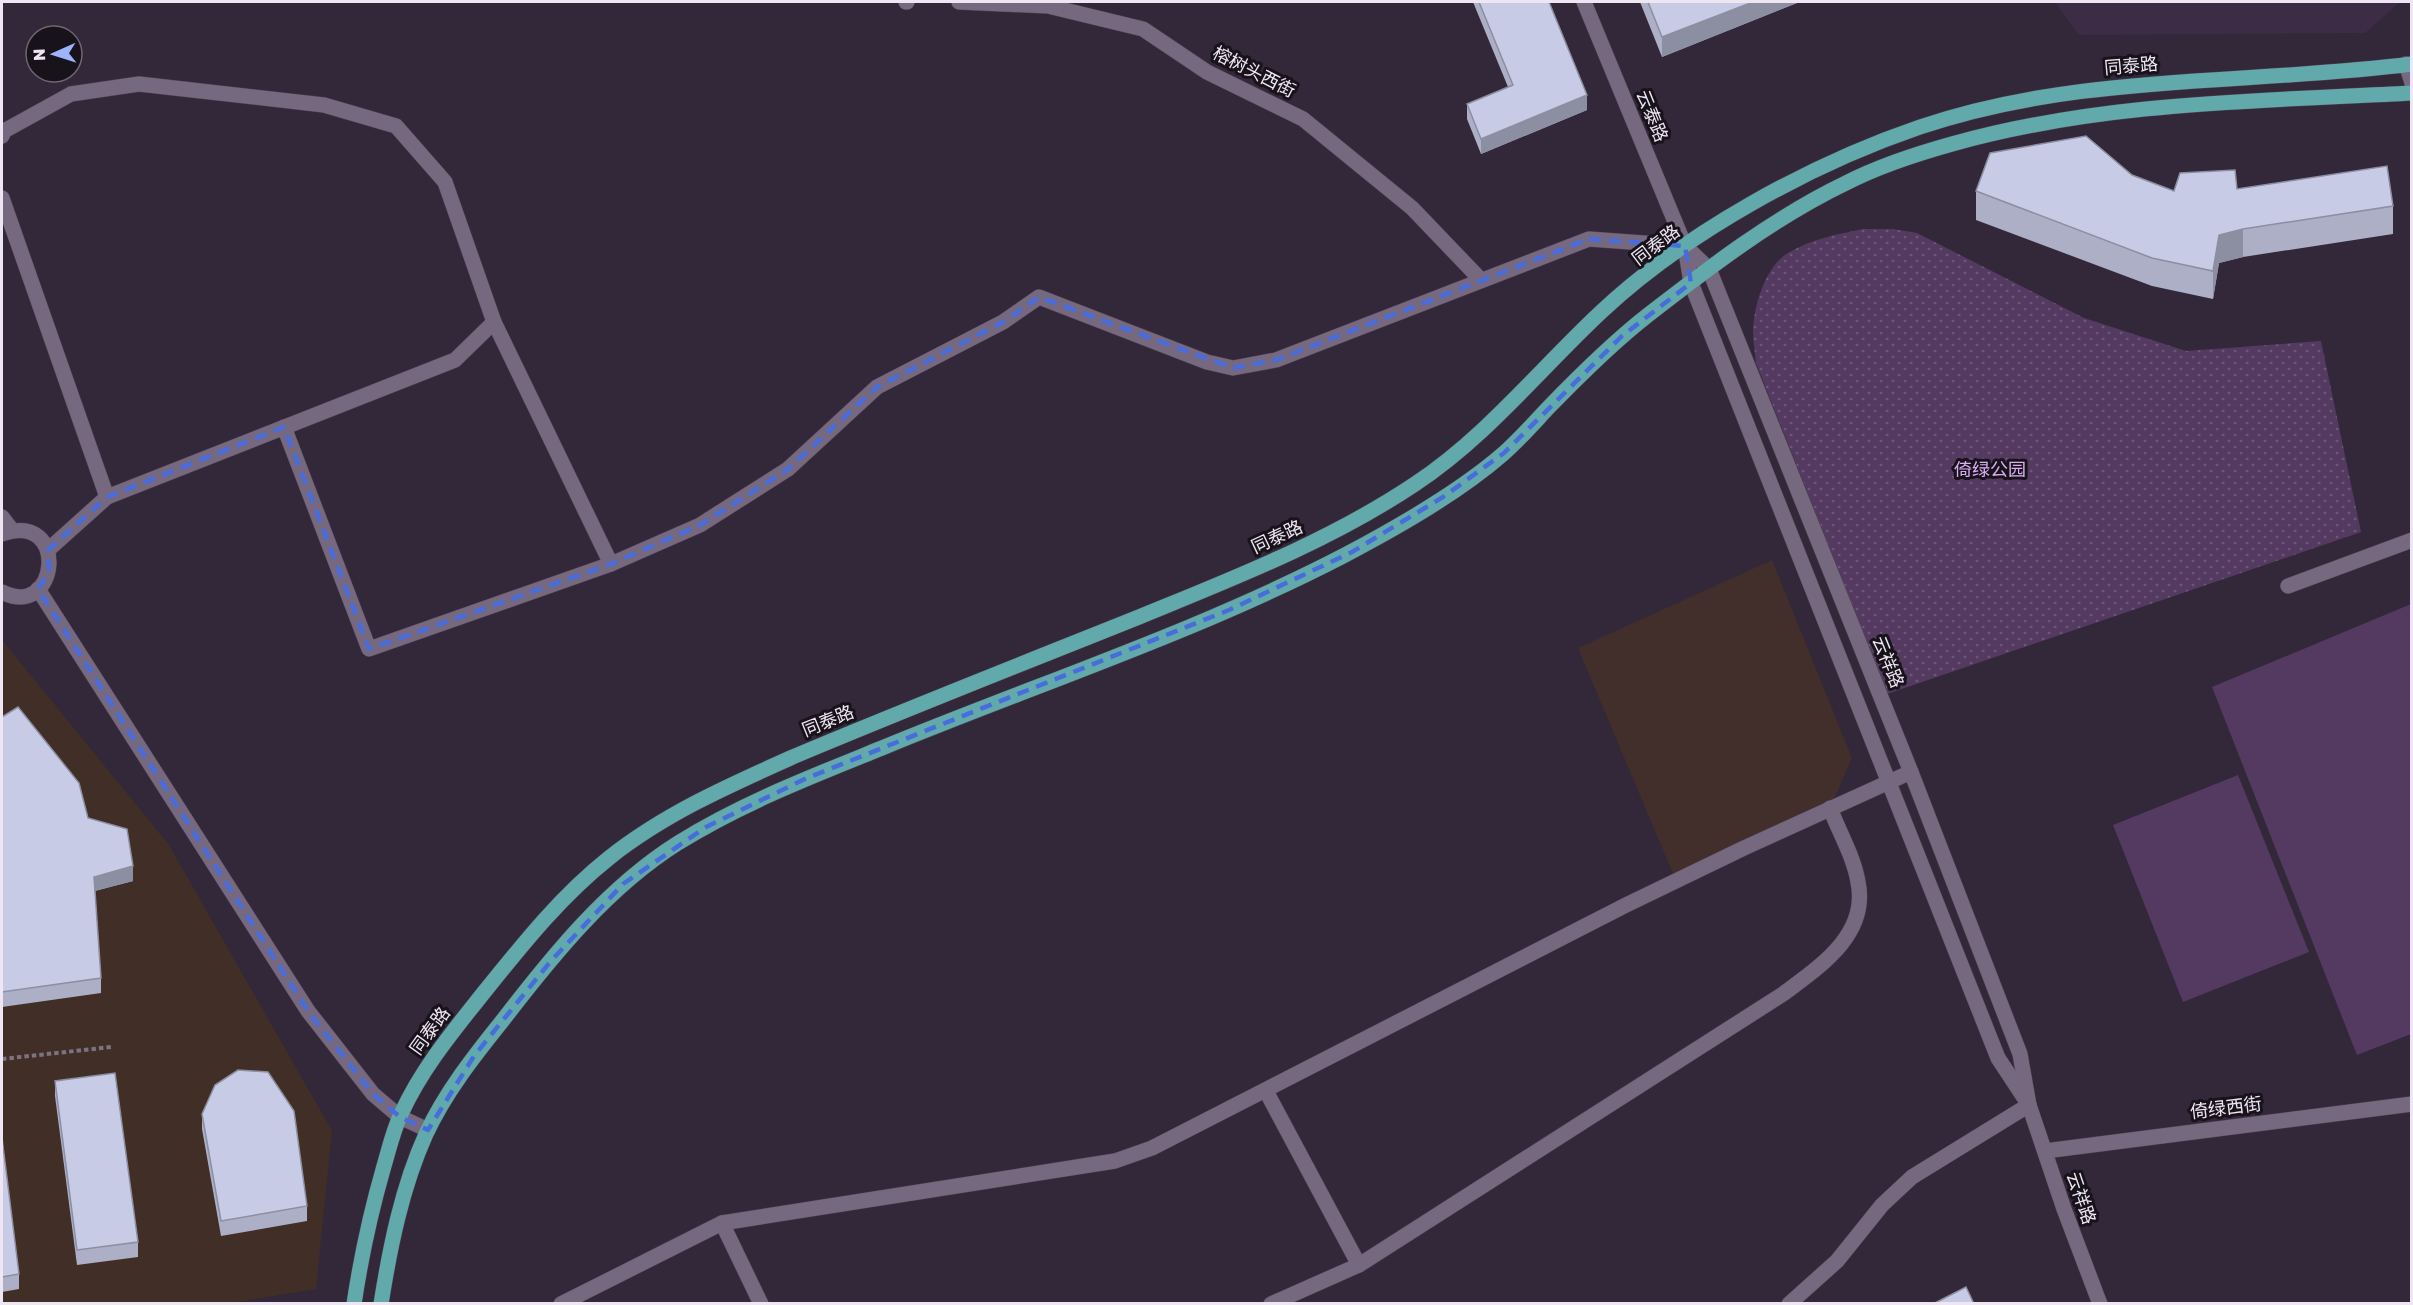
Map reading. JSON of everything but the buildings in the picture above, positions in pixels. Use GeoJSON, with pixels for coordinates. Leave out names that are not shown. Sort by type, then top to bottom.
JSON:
{"type":"FeatureCollection","features":[{"type":"Feature","properties":{"kind":"main road","name":"同泰路"},"geometry":{"type":"LineString","coordinates":[[354,1304],[373,1210],[400,1117],[412,1091],[447,1038],[537,929],[580,883],[644,834],[715,792],[795,756],[1249,572],[1292,553],[1361,517],[1417,483],[1468,444],[1602,311],[1685,246],[1829,164],[1917,128],[1962,114],[2031,98],[2090,89],[2409,64]]}},
{"type":"Feature","properties":{"kind":"main road"},"geometry":{"type":"LineString","coordinates":[[381,1304],[408,1182],[428,1130],[474,1056],[550,962],[623,884],[676,844],[740,809],[790,786],[1229,610],[1352,552],[1443,497],[1487,466],[1526,432],[1622,336],[1709,269],[1789,214],[1852,179],[1929,151],[1980,136],[2059,119],[2137,109],[2412,93]]}},
{"type":"Feature","properties":{"kind":"street","name":"榕树头西街"},"geometry":{"type":"LineString","coordinates":[[959,2],[1048,6],[1143,29],[1207,72],[1303,119],[1412,208],[1480,280]]}},
{"type":"Feature","properties":{"kind":"street","name":"云泰路"},"geometry":{"type":"LineString","coordinates":[[1584,2],[1685,246]]}},
{"type":"Feature","properties":{"kind":"street"},"geometry":{"type":"LineString","coordinates":[[2409,64],[2412,83]]}},
{"type":"Feature","properties":{"kind":"street"},"geometry":{"type":"LineString","coordinates":[[2,136],[4,130],[71,94],[139,84],[324,105],[396,126],[445,182],[494,322],[611,564]]}},
{"type":"Feature","properties":{"kind":"street"},"geometry":{"type":"LineString","coordinates":[[2,198],[107,497]]}},
{"type":"Feature","properties":{"kind":"street"},"geometry":{"type":"LineString","coordinates":[[284,427],[369,649],[611,564],[700,525],[788,469],[877,387],[1003,322],[1039,297],[1207,362],[1233,368],[1276,360],[1589,239],[1685,246]]}},
{"type":"Feature","properties":{"kind":"street","name":"云祥路"},"geometry":{"type":"LineString","coordinates":[[1685,246],[1709,269],[1911,772],[2020,1054],[2029,1105],[2100,1304]]}},
{"type":"Feature","properties":{"kind":"street","name":"云祥路"},"geometry":{"type":"LineString","coordinates":[[1685,246],[1691,283],[1998,1058],[2029,1105]]}},
{"type":"Feature","properties":{"kind":"street"},"geometry":{"type":"LineString","coordinates":[[48,550],[107,497],[455,360],[494,322]]}},
{"type":"Feature","properties":{"kind":"street"},"geometry":{"type":"LineString","coordinates":[[2,517],[7,532],[23,530],[42,541],[48,550],[49,571],[38,589],[19,596],[2,592]]}},
{"type":"Feature","properties":{"kind":"street"},"geometry":{"type":"LineString","coordinates":[[2288,586],[2412,540]]}},
{"type":"Feature","properties":{"kind":"street"},"geometry":{"type":"LineString","coordinates":[[38,589],[308,1011],[373,1094],[400,1117],[428,1130]]}},
{"type":"Feature","properties":{"kind":"street"},"geometry":{"type":"LineString","coordinates":[[561,1304],[722,1223],[1115,1161],[1152,1148],[1626,906],[1830,808],[1911,772]]}},
{"type":"Feature","properties":{"kind":"street"},"geometry":{"type":"LineString","coordinates":[[1271,1304],[1359,1265],[1783,994],[1830,958],[1846,939],[1857,916],[1861,899],[1858,880],[1830,808]]}},
{"type":"Feature","properties":{"kind":"street"},"geometry":{"type":"LineString","coordinates":[[1266,1091],[1359,1265]]}},
{"type":"Feature","properties":{"kind":"street","name":"倚绿西街"},"geometry":{"type":"LineString","coordinates":[[2045,1151],[2412,1104]]}},
{"type":"Feature","properties":{"kind":"street"},"geometry":{"type":"LineString","coordinates":[[1789,1304],[1837,1261],[1882,1204],[1912,1177],[2029,1105]]}},
{"type":"Feature","properties":{"kind":"street"},"geometry":{"type":"LineString","coordinates":[[722,1223],[761,1304]]}},
{"type":"Feature","properties":{"kind":"path"},"geometry":{"type":"LineString","coordinates":[[2,1059],[111,1047]]}},
{"type":"Feature","properties":{"kind":"highlighted area"},"geometry":{"type":"Polygon","coordinates":[[[1589,239],[1685,246],[1691,283],[1622,336],[1504,453],[1443,497],[1352,552],[1229,610],[807,778],[706,827],[623,884],[550,962],[474,1056],[428,1130],[400,1117],[373,1094],[308,1011],[38,589],[49,571],[48,550],[107,497],[284,427],[369,649],[611,564],[700,525],[788,469],[877,387],[1003,322],[1039,297],[1233,368],[1276,360],[1589,239]]]}},
{"type":"Feature","properties":{"kind":"shaded area"},"geometry":{"type":"Polygon","coordinates":[[[2055,2],[2400,2],[2365,33],[2079,35],[2055,2]]]}},
{"type":"Feature","properties":{"kind":"shaded area"},"geometry":{"type":"Polygon","coordinates":[[[1772,560],[1852,758],[1830,808],[1676,881],[1578,648],[1772,560]]]}},
{"type":"Feature","properties":{"kind":"shaded area"},"geometry":{"type":"Polygon","coordinates":[[[2,640],[169,845],[332,1131],[316,1289],[231,1303],[2,1303],[2,640]]]}},
{"type":"Feature","properties":{"kind":"green space","name":"倚绿公园"},"geometry":{"type":"Polygon","coordinates":[[[1863,229],[1893,229],[1917,233],[2084,318],[2186,351],[2321,341],[2361,532],[1887,694],[1756,363],[1753,335],[1758,299],[1767,277],[1780,259],[1797,248],[1815,241],[1863,229]]]}},
{"type":"Feature","properties":{"kind":"green space"},"geometry":{"type":"Polygon","coordinates":[[[2411,604],[2411,1034],[2357,1055],[2212,687],[2411,604]]]}},
{"type":"Feature","properties":{"kind":"green space"},"geometry":{"type":"Polygon","coordinates":[[[2238,775],[2309,952],[2183,1002],[2113,825],[2238,775]]]}}]}
